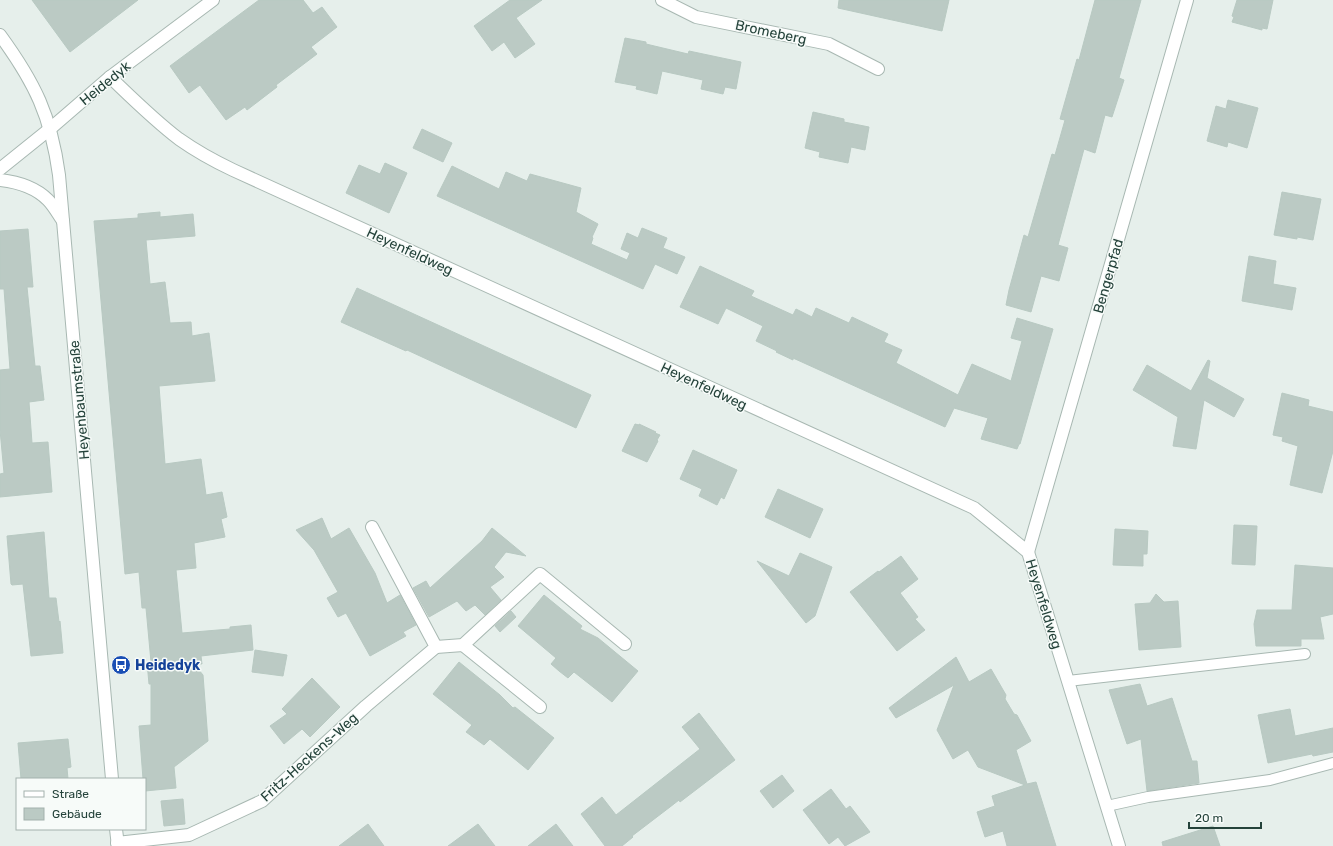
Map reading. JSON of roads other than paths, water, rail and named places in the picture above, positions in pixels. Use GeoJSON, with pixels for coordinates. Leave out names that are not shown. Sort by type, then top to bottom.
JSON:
{"type":"FeatureCollection","features":[{"type":"Feature","properties":{"kind":"street","name":"Heidedyk"},"geometry":{"type":"LineString","coordinates":[[0,169],[110,77],[213,0]]}},
{"type":"Feature","properties":{"kind":"street","name":"Bromeberg"},"geometry":{"type":"LineString","coordinates":[[662,0],[696,17],[829,44],[878,69]]}},
{"type":"Feature","properties":{"kind":"street","name":"Bengerpfad"},"geometry":{"type":"LineString","coordinates":[[1028,552],[1187,0]]}},
{"type":"Feature","properties":{"kind":"street","name":"Heyenbaumstraße"},"geometry":{"type":"LineString","coordinates":[[0,35],[28,76],[45,111],[56,150],[64,221],[112,778]]}},
{"type":"Feature","properties":{"kind":"street","name":"Heyenfeldweg"},"geometry":{"type":"LineString","coordinates":[[110,77],[151,115],[180,139],[204,155],[233,170],[974,508],[1028,552],[1119,846]]}},
{"type":"Feature","properties":{"kind":"street"},"geometry":{"type":"LineString","coordinates":[[0,180],[13,182],[35,190],[49,200],[64,221]]}},
{"type":"Feature","properties":{"kind":"street"},"geometry":{"type":"LineString","coordinates":[[372,527],[436,647],[463,645],[540,574],[625,644]]}},
{"type":"Feature","properties":{"kind":"street"},"geometry":{"type":"LineString","coordinates":[[463,645],[540,707]]}},
{"type":"Feature","properties":{"kind":"street","name":"Fritz-Heckens-Weg"},"geometry":{"type":"LineString","coordinates":[[117,844],[189,835],[262,801],[366,706],[436,647]]}},
{"type":"Feature","properties":{"kind":"street"},"geometry":{"type":"LineString","coordinates":[[116,830],[117,844]]}},
{"type":"Feature","properties":{"kind":"lane"},"geometry":{"type":"LineString","coordinates":[[1068,681],[1305,654]]}},
{"type":"Feature","properties":{"kind":"lane"},"geometry":{"type":"LineString","coordinates":[[1107,806],[1148,798],[1270,780],[1333,763]]}},
{"type":"Feature","properties":{"kind":"place","name":"Heidedyk"},"geometry":{"type":"Point","coordinates":[121,665]}}]}
